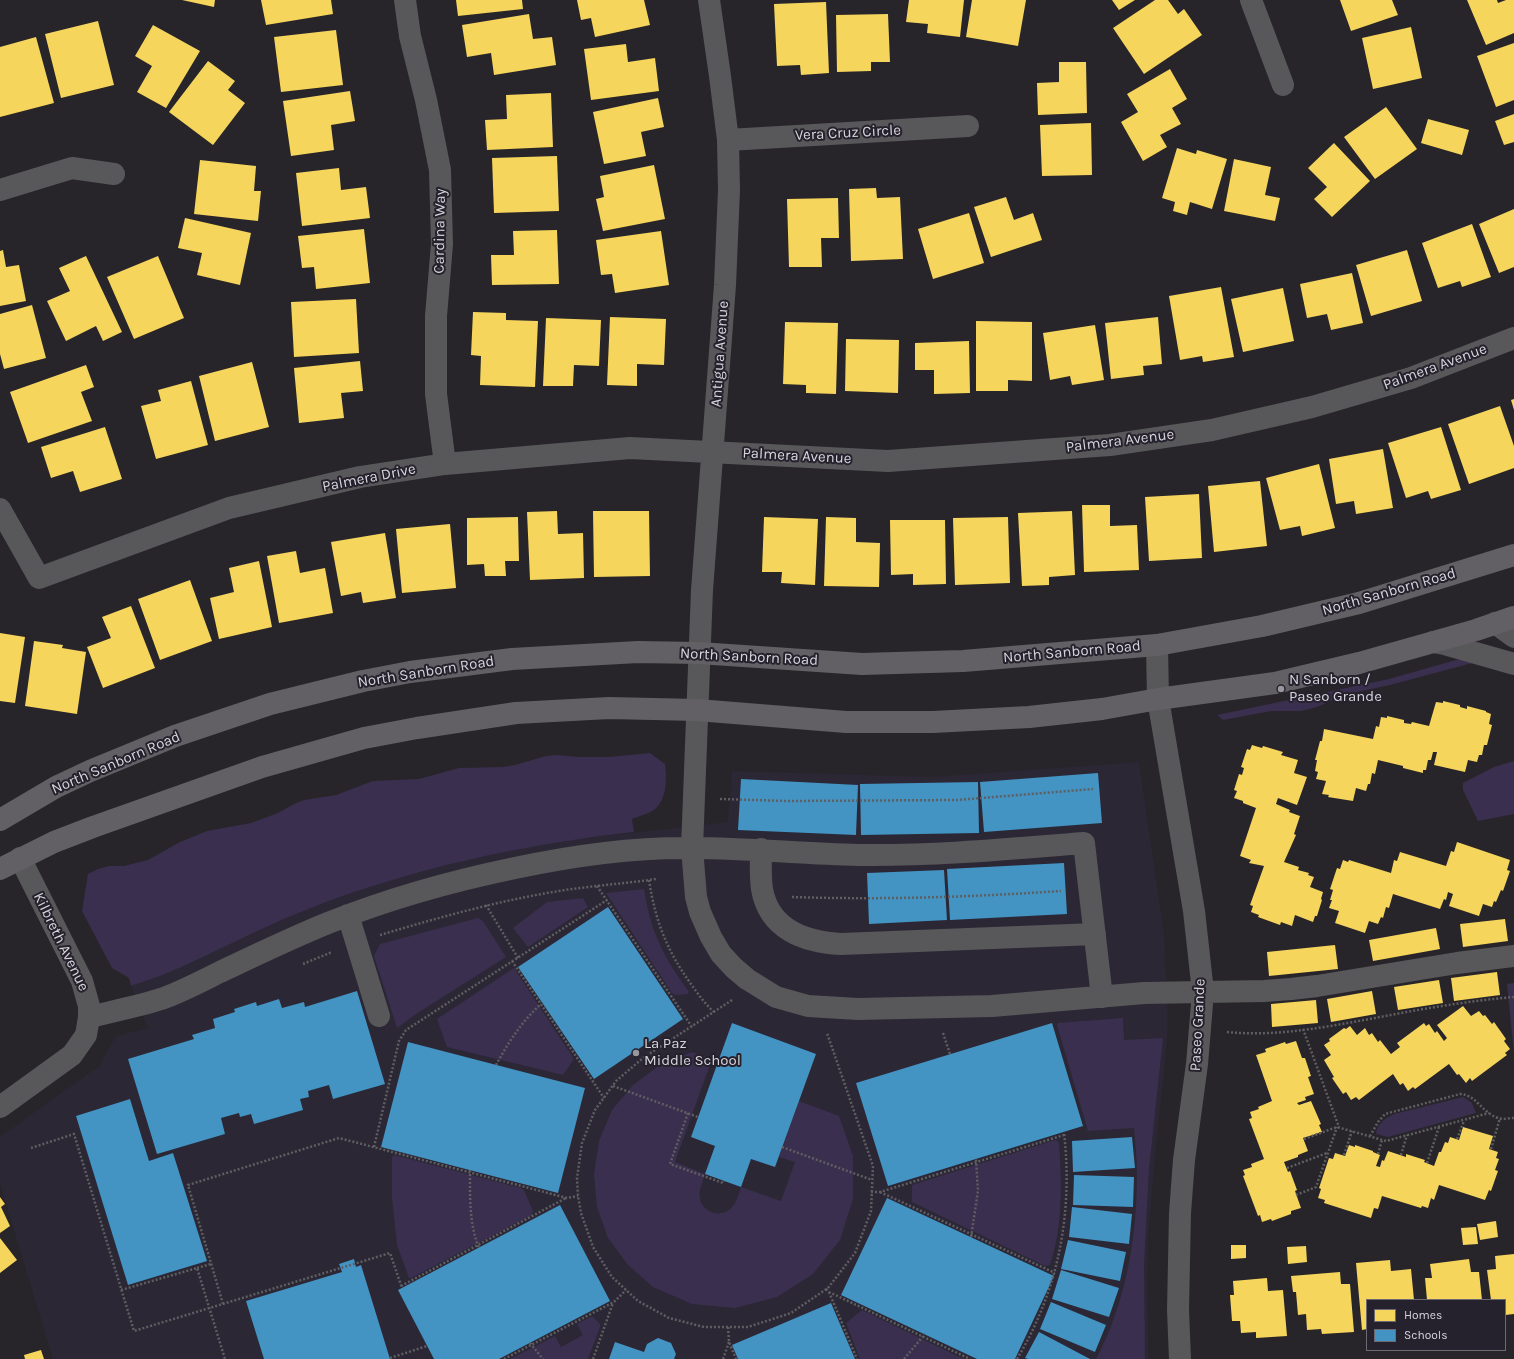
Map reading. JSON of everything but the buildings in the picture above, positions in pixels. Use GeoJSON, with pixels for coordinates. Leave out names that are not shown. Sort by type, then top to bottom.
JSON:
{"type":"FeatureCollection","features":[{"type":"Feature","properties":{"kind":"main road","name":"North Sanborn Road"},"geometry":{"type":"LineString","coordinates":[[0,820],[56,787],[127,755],[222,720],[270,704],[363,681],[410,672],[512,659],[638,652],[699,653],[862,664],[963,660],[1156,645],[1262,626],[1359,603],[1514,555]]}},
{"type":"Feature","properties":{"kind":"main road"},"geometry":{"type":"LineString","coordinates":[[0,869],[54,842],[93,827],[233,777],[311,752],[364,738],[465,720],[516,713],[609,708],[696,710],[846,722],[933,722],[1036,716],[1102,709],[1158,699],[1275,683],[1359,663],[1504,620]]}},
{"type":"Feature","properties":{"kind":"street","name":"Cardina Way"},"geometry":{"type":"LineString","coordinates":[[405,0],[410,36],[426,100],[440,170],[442,244],[436,316],[436,394],[444,464]]}},
{"type":"Feature","properties":{"kind":"street","name":"Antigua Avenue"},"geometry":{"type":"LineString","coordinates":[[709,0],[728,140],[728,233],[702,590],[696,710],[692,848],[696,897],[711,937],[721,954],[747,979],[776,997],[808,1006],[858,1009],[992,1006],[1144,993],[1264,991],[1317,986],[1449,964],[1514,956]]}},
{"type":"Feature","properties":{"kind":"street"},"geometry":{"type":"LineString","coordinates":[[1251,0],[1283,85]]}},
{"type":"Feature","properties":{"kind":"street","name":"Vera Cruz Circle"},"geometry":{"type":"LineString","coordinates":[[728,140],[968,126]]}},
{"type":"Feature","properties":{"kind":"street"},"geometry":{"type":"LineString","coordinates":[[0,190],[72,168],[114,174]]}},
{"type":"Feature","properties":{"kind":"street","name":"Palmera Avenue"},"geometry":{"type":"LineString","coordinates":[[713,452],[888,461],[1110,445],[1212,430],[1312,407],[1411,378],[1514,338]]}},
{"type":"Feature","properties":{"kind":"street","name":"Palmera Drive"},"geometry":{"type":"LineString","coordinates":[[0,509],[39,578],[229,508],[360,477],[444,464],[630,448],[713,452]]}},
{"type":"Feature","properties":{"kind":"street"},"geometry":{"type":"LineString","coordinates":[[1504,620],[1514,638]]}},
{"type":"Feature","properties":{"kind":"street"},"geometry":{"type":"LineString","coordinates":[[1433,642],[1514,664]]}},
{"type":"Feature","properties":{"kind":"street","name":"Paseo Grande"},"geometry":{"type":"LineString","coordinates":[[1156,645],[1158,699],[1194,911],[1203,992],[1197,1064],[1184,1160],[1180,1213],[1178,1302],[1180,1359]]}},
{"type":"Feature","properties":{"kind":"street"},"geometry":{"type":"LineString","coordinates":[[89,1017],[147,1003],[179,992],[285,941],[348,915],[408,895],[516,868],[662,848],[761,849],[874,855],[983,851],[1084,843],[1102,997]]}},
{"type":"Feature","properties":{"kind":"street"},"geometry":{"type":"LineString","coordinates":[[761,849],[761,878],[764,896],[771,913],[780,924],[792,932],[822,943],[841,944],[1095,934]]}},
{"type":"Feature","properties":{"kind":"street","name":"Kilbreth Avenue"},"geometry":{"type":"LineString","coordinates":[[0,1107],[72,1055],[86,1035],[89,1017],[89,1006],[82,981],[20,858]]}},
{"type":"Feature","properties":{"kind":"street"},"geometry":{"type":"LineString","coordinates":[[348,915],[379,1016]]}},
{"type":"Feature","properties":{"kind":"path"},"geometry":{"type":"LineString","coordinates":[[717,798],[796,801],[957,800],[1093,789]]}},
{"type":"Feature","properties":{"kind":"path"},"geometry":{"type":"LineString","coordinates":[[649,880],[656,917],[666,944],[681,971],[714,1012]]}},
{"type":"Feature","properties":{"kind":"path"},"geometry":{"type":"LineString","coordinates":[[597,886],[692,1027],[643,1058],[616,1081],[595,1110],[582,1143],[577,1178],[578,1196],[581,1213],[592,1247],[612,1277],[638,1301],[669,1318],[704,1327],[748,1327],[791,1313],[826,1289],[855,1252],[871,1211],[873,1166],[827,1030]]}},
{"type":"Feature","properties":{"kind":"path"},"geometry":{"type":"LineString","coordinates":[[764,896],[860,899],[1062,892]]}},
{"type":"Feature","properties":{"kind":"path"},"geometry":{"type":"LineString","coordinates":[[374,1148],[399,1042],[406,1030],[607,900]]}},
{"type":"Feature","properties":{"kind":"path"},"geometry":{"type":"LineString","coordinates":[[486,905],[518,958]]}},
{"type":"Feature","properties":{"kind":"path"},"geometry":{"type":"LineString","coordinates":[[512,961],[604,1098]]}},
{"type":"Feature","properties":{"kind":"path"},"geometry":{"type":"LineString","coordinates":[[1227,1032],[1254,1034],[1330,1026],[1447,1005],[1514,997]]}},
{"type":"Feature","properties":{"kind":"path"},"geometry":{"type":"LineString","coordinates":[[496,1065],[506,1047],[526,1019],[541,1004]]}},
{"type":"Feature","properties":{"kind":"path"},"geometry":{"type":"LineString","coordinates":[[942,1028],[950,1054]]}},
{"type":"Feature","properties":{"kind":"path"},"geometry":{"type":"LineString","coordinates":[[1296,1195],[1316,1187],[1338,1127],[1303,1029]]}},
{"type":"Feature","properties":{"kind":"path"},"geometry":{"type":"LineString","coordinates":[[613,1086],[698,1117]]}},
{"type":"Feature","properties":{"kind":"path"},"geometry":{"type":"LineString","coordinates":[[1370,1136],[1378,1122],[1385,1114],[1454,1095],[1464,1094],[1469,1096],[1489,1113],[1500,1118],[1514,1118]]}},
{"type":"Feature","properties":{"kind":"path"},"geometry":{"type":"LineString","coordinates":[[688,1113],[670,1164],[723,1183],[724,1181]]}},
{"type":"Feature","properties":{"kind":"path"},"geometry":{"type":"LineString","coordinates":[[1304,1139],[1338,1127],[1386,1141],[1489,1113]]}},
{"type":"Feature","properties":{"kind":"path"},"geometry":{"type":"LineString","coordinates":[[1490,1149],[1500,1118]]}},
{"type":"Feature","properties":{"kind":"path"},"geometry":{"type":"LineString","coordinates":[[1457,1139],[1464,1120]]}},
{"type":"Feature","properties":{"kind":"path"},"geometry":{"type":"LineString","coordinates":[[1427,1163],[1440,1127]]}},
{"type":"Feature","properties":{"kind":"path"},"geometry":{"type":"LineString","coordinates":[[1344,1155],[1352,1131]]}},
{"type":"Feature","properties":{"kind":"path"},"geometry":{"type":"LineString","coordinates":[[31,1148],[74,1134],[134,1331],[390,1253],[402,1287],[567,1198],[578,1196]]}},
{"type":"Feature","properties":{"kind":"path"},"geometry":{"type":"LineString","coordinates":[[871,1192],[880,1192],[977,1160],[1064,1134],[1067,1188],[1066,1214],[1055,1273],[1044,1307],[1017,1359]]}},
{"type":"Feature","properties":{"kind":"path"},"geometry":{"type":"LineString","coordinates":[[1401,1155],[1407,1135]]}},
{"type":"Feature","properties":{"kind":"path"},"geometry":{"type":"LineString","coordinates":[[223,1304],[188,1185],[339,1138],[470,1171],[567,1198]]}},
{"type":"Feature","properties":{"kind":"path"},"geometry":{"type":"LineString","coordinates":[[1378,1154],[1382,1140]]}},
{"type":"Feature","properties":{"kind":"path"},"geometry":{"type":"LineString","coordinates":[[782,1148],[872,1180]]}},
{"type":"Feature","properties":{"kind":"path"},"geometry":{"type":"LineString","coordinates":[[1287,1168],[1328,1153]]}},
{"type":"Feature","properties":{"kind":"path"},"geometry":{"type":"LineString","coordinates":[[972,1236],[978,1191],[977,1160]]}},
{"type":"Feature","properties":{"kind":"path"},"geometry":{"type":"LineString","coordinates":[[470,1171],[472,1220],[478,1246]]}},
{"type":"Feature","properties":{"kind":"path"},"geometry":{"type":"LineString","coordinates":[[880,1192],[972,1236],[1055,1273]]}},
{"type":"Feature","properties":{"kind":"path"},"geometry":{"type":"LineString","coordinates":[[121,1290],[211,1264]]}},
{"type":"Feature","properties":{"kind":"path"},"geometry":{"type":"LineString","coordinates":[[197,1268],[225,1359]]}},
{"type":"Feature","properties":{"kind":"path"},"geometry":{"type":"LineString","coordinates":[[826,1289],[829,1292],[970,1359]]}},
{"type":"Feature","properties":{"kind":"path"},"geometry":{"type":"LineString","coordinates":[[504,1359],[530,1344],[614,1302],[626,1290]]}},
{"type":"Feature","properties":{"kind":"path"},"geometry":{"type":"LineString","coordinates":[[829,1292],[857,1359]]}},
{"type":"Feature","properties":{"kind":"path"},"geometry":{"type":"LineString","coordinates":[[593,1359],[614,1302]]}},
{"type":"Feature","properties":{"kind":"path"},"geometry":{"type":"LineString","coordinates":[[728,1327],[729,1342],[736,1359]]}},
{"type":"Feature","properties":{"kind":"path"},"geometry":{"type":"LineString","coordinates":[[904,1359],[924,1336]]}},
{"type":"Feature","properties":{"kind":"path"},"geometry":{"type":"LineString","coordinates":[[723,1359],[729,1342]]}},
{"type":"Feature","properties":{"kind":"path"},"geometry":{"type":"LineString","coordinates":[[530,1344],[543,1359]]}},
{"type":"Feature","properties":{"kind":"path"},"geometry":{"type":"LineString","coordinates":[[390,1358],[427,1346]]}},
{"type":"Feature","properties":{"kind":"shaded area"},"geometry":{"type":"Polygon","coordinates":[[[1466,659],[1476,662],[1390,685],[1343,695],[1317,707],[1301,711],[1271,711],[1223,720],[1217,715],[1389,679],[1456,660],[1466,659]]]}},
{"type":"Feature","properties":{"kind":"shaded area"},"geometry":{"type":"Polygon","coordinates":[[[650,753],[665,764],[666,775],[664,794],[659,805],[653,811],[632,819],[634,832],[592,837],[508,851],[426,870],[386,882],[306,910],[173,971],[131,986],[129,978],[112,968],[82,911],[88,874],[98,869],[109,866],[124,866],[148,860],[180,842],[207,831],[251,823],[278,813],[304,800],[336,795],[373,781],[419,779],[459,768],[503,767],[546,756],[609,757],[650,753]]]}},
{"type":"Feature","properties":{"kind":"shaded area"},"geometry":{"type":"Polygon","coordinates":[[[1514,761],[1514,814],[1478,821],[1463,790],[1463,783],[1494,767],[1514,761]]]}},
{"type":"Feature","properties":{"kind":"shaded area","name":"La Paz Middle School"},"geometry":{"type":"Polygon","coordinates":[[[1139,762],[1164,935],[1167,993],[1167,1038],[1148,1240],[1147,1292],[1149,1359],[53,1359],[0,1184],[0,1137],[99,1066],[116,1036],[148,1028],[131,986],[179,968],[272,923],[392,879],[482,856],[528,847],[578,839],[728,822],[732,771],[932,777],[1139,762]]]}},
{"type":"Feature","properties":{"kind":"shaded area"},"geometry":{"type":"Polygon","coordinates":[[[644,889],[650,919],[659,944],[689,992],[688,994],[675,995],[672,993],[606,893],[644,889]]]}},
{"type":"Feature","properties":{"kind":"shaded area"},"geometry":{"type":"Polygon","coordinates":[[[583,898],[588,907],[528,947],[513,928],[547,902],[583,898]]]}},
{"type":"Feature","properties":{"kind":"shaded area"},"geometry":{"type":"Polygon","coordinates":[[[478,918],[483,921],[506,957],[416,1014],[397,1028],[374,956],[380,944],[478,918]]]}},
{"type":"Feature","properties":{"kind":"shaded area"},"geometry":{"type":"Polygon","coordinates":[[[514,968],[574,1059],[563,1075],[447,1047],[437,1019],[514,968]]]}},
{"type":"Feature","properties":{"kind":"shaded area"},"geometry":{"type":"Polygon","coordinates":[[[1514,983],[1514,1053],[1507,984],[1514,983]]]}},
{"type":"Feature","properties":{"kind":"shaded area"},"geometry":{"type":"Polygon","coordinates":[[[1123,1018],[1124,1040],[1163,1038],[1149,1169],[1144,1265],[1145,1359],[1096,1359],[1115,1315],[1128,1269],[1132,1245],[1135,1221],[1137,1173],[1134,1128],[1088,1131],[1057,1025],[1058,1023],[1123,1018]]]}},
{"type":"Feature","properties":{"kind":"shaded area"},"geometry":{"type":"Polygon","coordinates":[[[692,1052],[712,1059],[675,1162],[705,1174],[700,1189],[700,1199],[705,1208],[709,1211],[713,1213],[723,1213],[728,1211],[735,1203],[741,1187],[781,1201],[795,1162],[779,1157],[799,1101],[839,1116],[853,1156],[853,1199],[840,1240],[813,1274],[777,1297],[735,1308],[692,1304],[653,1287],[628,1265],[608,1238],[597,1207],[594,1174],[599,1141],[612,1110],[633,1085],[660,1065],[692,1052]]]}},
{"type":"Feature","properties":{"kind":"shaded area"},"geometry":{"type":"Polygon","coordinates":[[[1463,1097],[1472,1103],[1476,1113],[1388,1137],[1376,1134],[1376,1131],[1382,1122],[1394,1114],[1463,1097]]]}},
{"type":"Feature","properties":{"kind":"shaded area"},"geometry":{"type":"Polygon","coordinates":[[[1055,1140],[1059,1142],[1061,1188],[1057,1235],[1050,1265],[1045,1266],[912,1202],[912,1185],[1055,1140]]]}},
{"type":"Feature","properties":{"kind":"shaded area"},"geometry":{"type":"Polygon","coordinates":[[[394,1155],[521,1188],[524,1190],[533,1211],[532,1215],[409,1278],[397,1245],[392,1197],[392,1157],[394,1155]]]}},
{"type":"Feature","properties":{"kind":"shaded area"},"geometry":{"type":"Polygon","coordinates":[[[862,1310],[964,1359],[860,1359],[846,1323],[862,1310]]]}},
{"type":"Feature","properties":{"kind":"shaded area"},"geometry":{"type":"Polygon","coordinates":[[[593,1317],[600,1324],[600,1327],[588,1359],[510,1359],[555,1336],[561,1347],[583,1335],[577,1324],[593,1317]]]}},
{"type":"Feature","properties":{"kind":"place","name":"N Sanborn / Paseo Grande"},"geometry":{"type":"Point","coordinates":[1281,689]}},
{"type":"Feature","properties":{"kind":"place","name":"La Paz Middle School"},"geometry":{"type":"Point","coordinates":[636,1053]}}]}
